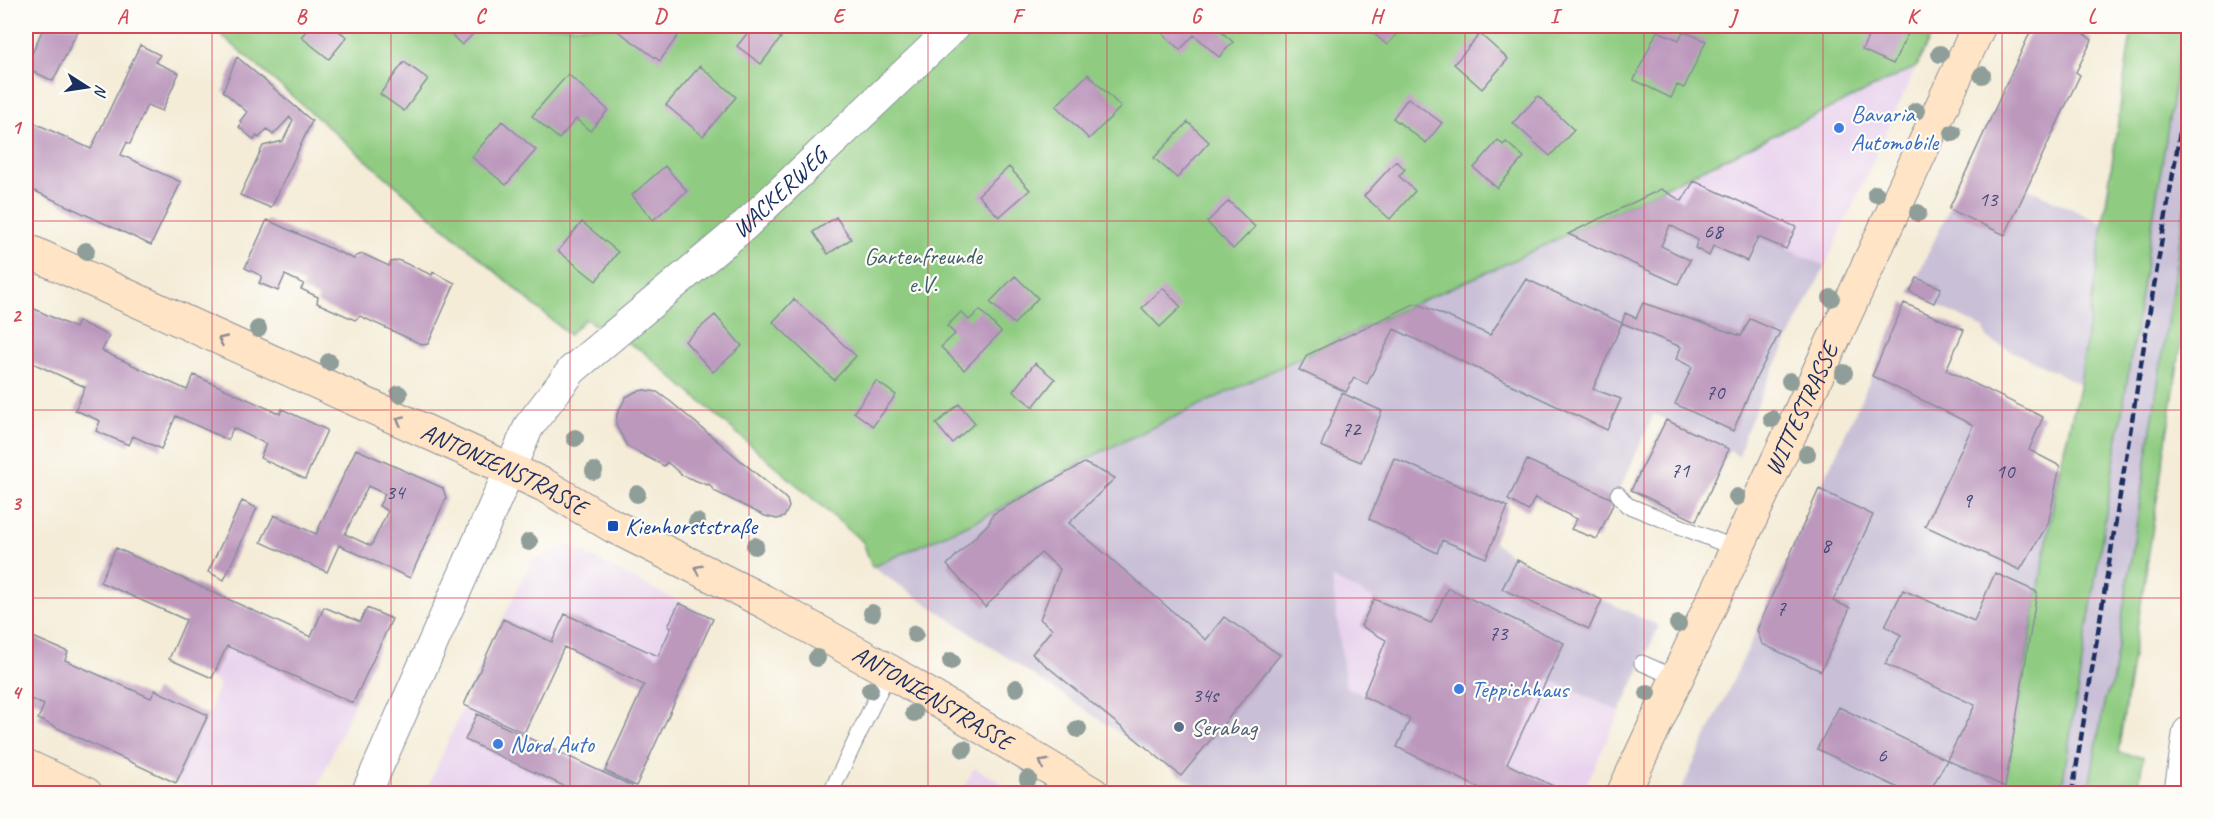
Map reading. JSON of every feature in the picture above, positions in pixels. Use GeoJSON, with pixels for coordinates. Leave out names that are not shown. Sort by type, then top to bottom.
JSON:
{"type":"FeatureCollection","features":[{"type":"Feature","properties":{"kind":"main road","name":"WITTESTRASSE"},"geometry":{"type":"LineString","coordinates":[[1623,794],[1979,26]]}},
{"type":"Feature","properties":{"kind":"main road","name":"ANTONIENSTRASSE"},"geometry":{"type":"LineString","coordinates":[[26,250],[544,485],[613,526],[764,601],[888,671],[1093,794]]}},
{"type":"Feature","properties":{"kind":"main road"},"geometry":{"type":"LineString","coordinates":[[26,766],[86,794]]}},
{"type":"Feature","properties":{"kind":"street","name":"WACKERWEG"},"geometry":{"type":"LineString","coordinates":[[510,471],[536,416],[572,370],[743,227],[955,26]]}},
{"type":"Feature","properties":{"kind":"street"},"geometry":{"type":"LineString","coordinates":[[366,794],[510,471]]}},
{"type":"Feature","properties":{"kind":"street"},"geometry":{"type":"LineString","coordinates":[[2179,794],[2188,732]]}},
{"type":"Feature","properties":{"kind":"lane"},"geometry":{"type":"LineString","coordinates":[[1618,494],[1627,505],[1737,549]]}},
{"type":"Feature","properties":{"kind":"lane"},"geometry":{"type":"LineString","coordinates":[[1642,663],[1676,678]]}},
{"type":"Feature","properties":{"kind":"lane"},"geometry":{"type":"LineString","coordinates":[[830,794],[888,671]]}},
{"type":"Feature","properties":{"kind":"shaded area"},"geometry":{"type":"Polygon","coordinates":[[[2132,26],[2188,26],[2188,299],[2118,753],[2143,757],[2138,793],[1679,794],[1757,630],[1872,376],[2060,466],[2080,384],[1987,339],[1984,328],[1910,292],[1971,162],[2102,223],[2132,26]]]}},
{"type":"Feature","properties":{"kind":"shaded area","name":"Bavaria Automobile"},"geometry":{"type":"Polygon","coordinates":[[[1916,67],[1825,266],[1682,201],[1661,189],[1916,67]]]}},
{"type":"Feature","properties":{"kind":"shaded area"},"geometry":{"type":"Polygon","coordinates":[[[1661,189],[1682,201],[1825,266],[1766,384],[1744,437],[1739,457],[1729,449],[1654,414],[1615,500],[1527,460],[1508,500],[1508,507],[1493,542],[1517,560],[1659,626],[1620,712],[1332,578],[1346,687],[1570,793],[1206,793],[872,567],[983,518],[1088,458],[1416,303],[1497,268],[1661,189]]]}},
{"type":"Feature","properties":{"kind":"shaded area"},"geometry":{"type":"Polygon","coordinates":[[[567,545],[713,619],[676,700],[503,619],[531,561],[567,545]]]}},
{"type":"Feature","properties":{"kind":"shaded area"},"geometry":{"type":"Polygon","coordinates":[[[1332,577],[1374,599],[1620,712],[1582,793],[1570,793],[1346,687],[1332,577]]]}},
{"type":"Feature","properties":{"kind":"shaded area"},"geometry":{"type":"Polygon","coordinates":[[[245,606],[371,664],[315,793],[200,793],[176,783],[208,715],[219,684],[212,678],[245,606]]]}},
{"type":"Feature","properties":{"kind":"shaded area","name":"Nord Auto"},"geometry":{"type":"Polygon","coordinates":[[[464,705],[636,786],[632,794],[425,794],[464,705]]]}},
{"type":"Feature","properties":{"kind":"shaded area"},"geometry":{"type":"Polygon","coordinates":[[[974,768],[1020,793],[961,793],[974,768]]]}},
{"type":"Feature","properties":{"kind":"green space","name":"Gartenfreunde e.V."},"geometry":{"type":"Polygon","coordinates":[[[211,26],[1936,26],[1916,67],[1497,268],[1416,303],[1088,458],[983,518],[872,567],[863,542],[641,350],[585,319],[569,335],[211,26]]]}},
{"type":"Feature","properties":{"kind":"green space"},"geometry":{"type":"Polygon","coordinates":[[[2132,26],[2184,26],[2061,793],[2003,794],[2060,466],[2080,384],[2132,26]]]}},
{"type":"Feature","properties":{"kind":"green space"},"geometry":{"type":"Polygon","coordinates":[[[2188,186],[2188,299],[2118,753],[2143,757],[2138,793],[2088,793],[2105,698],[2112,685],[2188,186]]]}},
{"type":"Feature","properties":{"kind":"building"},"geometry":{"type":"Polygon","coordinates":[[[44,26],[80,26],[53,81],[26,68],[44,26]]]}},
{"type":"Feature","properties":{"kind":"building"},"geometry":{"type":"Polygon","coordinates":[[[310,26],[332,26],[347,37],[329,59],[301,37],[310,26]]]}},
{"type":"Feature","properties":{"kind":"building"},"geometry":{"type":"Polygon","coordinates":[[[442,26],[472,26],[477,30],[462,45],[442,26]]]}},
{"type":"Feature","properties":{"kind":"building"},"geometry":{"type":"Polygon","coordinates":[[[617,26],[667,26],[679,34],[660,61],[615,29],[617,26]]]}},
{"type":"Feature","properties":{"kind":"building"},"geometry":{"type":"Polygon","coordinates":[[[753,26],[765,26],[781,38],[761,64],[737,46],[753,26]]]}},
{"type":"Feature","properties":{"kind":"building"},"geometry":{"type":"Polygon","coordinates":[[[1171,26],[1215,26],[1233,42],[1219,57],[1194,35],[1180,50],[1163,34],[1171,26]]]}},
{"type":"Feature","properties":{"kind":"building"},"geometry":{"type":"Polygon","coordinates":[[[1365,26],[1404,26],[1387,45],[1365,26]]]}},
{"type":"Feature","properties":{"kind":"building"},"geometry":{"type":"Polygon","coordinates":[[[1873,26],[1911,27],[1893,64],[1862,50],[1873,26]]]}},
{"type":"Feature","properties":{"kind":"building"},"geometry":{"type":"Polygon","coordinates":[[[2033,26],[2073,26],[2092,40],[2076,72],[2080,75],[2005,235],[1949,209],[2033,26]]]}},
{"type":"Feature","properties":{"kind":"building"},"geometry":{"type":"Polygon","coordinates":[[[1657,31],[1679,40],[1683,31],[1706,41],[1684,88],[1677,85],[1671,98],[1634,80],[1657,31]]]}},
{"type":"Feature","properties":{"kind":"building"},"geometry":{"type":"Polygon","coordinates":[[[1480,34],[1508,59],[1482,89],[1454,64],[1480,34]]]}},
{"type":"Feature","properties":{"kind":"building"},"geometry":{"type":"Polygon","coordinates":[[[140,45],[160,55],[155,62],[179,73],[162,111],[147,105],[130,144],[127,142],[121,155],[181,182],[151,245],[26,187],[26,119],[91,149],[140,45]]]}},
{"type":"Feature","properties":{"kind":"building"},"geometry":{"type":"Polygon","coordinates":[[[237,57],[312,121],[271,208],[240,195],[263,146],[283,141],[293,120],[290,117],[273,135],[267,129],[254,140],[239,127],[242,123],[240,121],[247,112],[223,91],[237,57]]]}},
{"type":"Feature","properties":{"kind":"building"},"geometry":{"type":"Polygon","coordinates":[[[404,62],[428,79],[404,111],[380,94],[404,62]]]}},
{"type":"Feature","properties":{"kind":"building"},"geometry":{"type":"Polygon","coordinates":[[[700,66],[736,97],[703,136],[666,105],[700,66]]]}},
{"type":"Feature","properties":{"kind":"building"},"geometry":{"type":"Polygon","coordinates":[[[568,74],[608,110],[590,131],[576,119],[559,139],[532,116],[568,74]]]}},
{"type":"Feature","properties":{"kind":"building"},"geometry":{"type":"Polygon","coordinates":[[[1088,74],[1121,107],[1089,139],[1056,106],[1088,74]]]}},
{"type":"Feature","properties":{"kind":"building"},"geometry":{"type":"Polygon","coordinates":[[[1538,96],[1574,130],[1550,156],[1513,123],[1538,96]]]}},
{"type":"Feature","properties":{"kind":"building"},"geometry":{"type":"Polygon","coordinates":[[[1408,98],[1442,123],[1426,143],[1393,118],[1408,98]]]}},
{"type":"Feature","properties":{"kind":"building"},"geometry":{"type":"Polygon","coordinates":[[[502,121],[536,150],[506,185],[472,157],[502,121]]]}},
{"type":"Feature","properties":{"kind":"building"},"geometry":{"type":"Polygon","coordinates":[[[1188,122],[1209,142],[1177,178],[1154,158],[1188,122]]]}},
{"type":"Feature","properties":{"kind":"building"},"geometry":{"type":"Polygon","coordinates":[[[1498,140],[1503,145],[1506,142],[1524,157],[1497,188],[1474,168],[1498,140]]]}},
{"type":"Feature","properties":{"kind":"building"},"geometry":{"type":"Polygon","coordinates":[[[1396,161],[1405,169],[1399,176],[1415,191],[1390,219],[1364,196],[1396,161]]]}},
{"type":"Feature","properties":{"kind":"building"},"geometry":{"type":"Polygon","coordinates":[[[665,166],[687,191],[653,220],[632,195],[665,166]]]}},
{"type":"Feature","properties":{"kind":"building"},"geometry":{"type":"Polygon","coordinates":[[[1009,167],[1030,190],[999,217],[978,195],[1009,167]]]}},
{"type":"Feature","properties":{"kind":"building"},"geometry":{"type":"Polygon","coordinates":[[[1694,181],[1796,227],[1786,249],[1758,237],[1747,261],[1713,246],[1709,256],[1695,248],[1698,240],[1670,225],[1661,246],[1690,260],[1678,284],[1568,234],[1661,189],[1682,201],[1694,181]]]}},
{"type":"Feature","properties":{"kind":"building"},"geometry":{"type":"Polygon","coordinates":[[[1229,201],[1255,227],[1233,249],[1207,222],[1229,201]]]}},
{"type":"Feature","properties":{"kind":"building"},"geometry":{"type":"Polygon","coordinates":[[[836,217],[851,239],[828,254],[813,232],[836,217]]]}},
{"type":"Feature","properties":{"kind":"building"},"geometry":{"type":"Polygon","coordinates":[[[267,220],[354,259],[363,254],[389,266],[391,262],[398,260],[432,275],[433,272],[455,283],[428,344],[423,345],[360,316],[355,320],[317,303],[318,297],[301,289],[304,284],[285,275],[278,291],[259,283],[262,276],[245,268],[267,220]]]}},
{"type":"Feature","properties":{"kind":"building"},"geometry":{"type":"Polygon","coordinates":[[[582,222],[618,252],[596,281],[558,251],[582,222]]]}},
{"type":"Feature","properties":{"kind":"building"},"geometry":{"type":"Polygon","coordinates":[[[1015,276],[1038,298],[1014,324],[990,302],[1015,276]]]}},
{"type":"Feature","properties":{"kind":"building"},"geometry":{"type":"Polygon","coordinates":[[[1917,278],[1941,288],[1934,303],[1910,292],[1917,278]]]}},
{"type":"Feature","properties":{"kind":"building"},"geometry":{"type":"Polygon","coordinates":[[[1526,279],[1622,323],[1593,389],[1621,399],[1607,430],[1394,329],[1367,384],[1354,378],[1346,392],[1299,370],[1307,355],[1416,303],[1490,335],[1526,279]]]}},
{"type":"Feature","properties":{"kind":"building"},"geometry":{"type":"Polygon","coordinates":[[[1163,288],[1181,307],[1160,327],[1142,308],[1163,288]]]}},
{"type":"Feature","properties":{"kind":"building"},"geometry":{"type":"Polygon","coordinates":[[[794,299],[856,356],[834,380],[773,322],[794,299]]]}},
{"type":"Feature","properties":{"kind":"building"},"geometry":{"type":"Polygon","coordinates":[[[1643,303],[1741,336],[1750,319],[1780,332],[1755,380],[1733,431],[1675,404],[1692,367],[1676,359],[1681,347],[1622,323],[1625,313],[1636,318],[1643,303]]]}},
{"type":"Feature","properties":{"kind":"building"},"geometry":{"type":"Polygon","coordinates":[[[1904,303],[1964,330],[1946,370],[2043,417],[2029,450],[2060,466],[2048,524],[2020,570],[1925,526],[1973,425],[1872,376],[1904,303]]]}},
{"type":"Feature","properties":{"kind":"building"},"geometry":{"type":"Polygon","coordinates":[[[26,305],[75,328],[78,321],[109,336],[102,351],[187,390],[194,375],[280,414],[282,409],[327,430],[305,479],[260,458],[266,444],[233,428],[228,440],[176,416],[161,449],[133,436],[129,445],[96,431],[100,421],[75,410],[85,387],[26,360],[26,305]]]}},
{"type":"Feature","properties":{"kind":"building"},"geometry":{"type":"Polygon","coordinates":[[[980,310],[1001,332],[964,370],[941,347],[955,334],[947,326],[961,312],[969,320],[980,310]]]}},
{"type":"Feature","properties":{"kind":"building"},"geometry":{"type":"Polygon","coordinates":[[[715,315],[742,346],[713,372],[685,341],[715,315]]]}},
{"type":"Feature","properties":{"kind":"building"},"geometry":{"type":"Polygon","coordinates":[[[1035,363],[1055,379],[1033,407],[1013,391],[1035,363]]]}},
{"type":"Feature","properties":{"kind":"building"},"geometry":{"type":"Polygon","coordinates":[[[876,381],[896,395],[873,426],[854,412],[876,381]]]}},
{"type":"Feature","properties":{"kind":"building"},"geometry":{"type":"Polygon","coordinates":[[[644,390],[657,392],[671,402],[783,496],[789,507],[784,517],[777,519],[765,516],[714,491],[709,484],[682,475],[667,462],[664,466],[628,447],[616,425],[617,414],[626,397],[644,390]]]}},
{"type":"Feature","properties":{"kind":"building"},"geometry":{"type":"Polygon","coordinates":[[[1342,393],[1382,411],[1361,462],[1321,446],[1342,393]]]}},
{"type":"Feature","properties":{"kind":"building"},"geometry":{"type":"Polygon","coordinates":[[[959,404],[975,423],[952,443],[936,424],[959,404]]]}},
{"type":"Feature","properties":{"kind":"building"},"geometry":{"type":"Polygon","coordinates":[[[1666,420],[1729,449],[1696,521],[1631,490],[1666,420]]]}},
{"type":"Feature","properties":{"kind":"building"},"geometry":{"type":"Polygon","coordinates":[[[356,449],[443,488],[446,498],[410,578],[339,545],[327,572],[261,542],[274,515],[316,534],[356,449]],[[368,486],[345,534],[371,546],[388,511],[379,506],[385,494],[368,486]]]}},
{"type":"Feature","properties":{"kind":"building"},"geometry":{"type":"Polygon","coordinates":[[[1394,458],[1508,507],[1486,558],[1442,540],[1437,553],[1369,519],[1394,458]]]}},
{"type":"Feature","properties":{"kind":"building"},"geometry":{"type":"Polygon","coordinates":[[[1527,460],[1615,500],[1597,539],[1571,529],[1577,519],[1535,498],[1528,511],[1508,500],[1527,460]]]}},
{"type":"Feature","properties":{"kind":"building"},"geometry":{"type":"Polygon","coordinates":[[[1084,463],[1115,478],[1069,523],[1206,640],[1224,617],[1280,655],[1181,776],[1032,654],[1052,629],[1040,619],[1060,569],[1041,553],[985,607],[947,565],[989,523],[993,514],[1084,463]]]}},
{"type":"Feature","properties":{"kind":"building"},"geometry":{"type":"Polygon","coordinates":[[[1819,489],[1873,515],[1833,601],[1850,608],[1821,671],[1762,644],[1757,630],[1819,489]]]}},
{"type":"Feature","properties":{"kind":"building"},"geometry":{"type":"Polygon","coordinates":[[[242,501],[257,508],[224,580],[208,572],[242,501]]]}},
{"type":"Feature","properties":{"kind":"building"},"geometry":{"type":"Polygon","coordinates":[[[116,548],[311,637],[324,607],[360,622],[367,608],[392,619],[353,703],[227,646],[212,678],[169,659],[186,620],[100,582],[116,548]]]}},
{"type":"Feature","properties":{"kind":"building"},"geometry":{"type":"Polygon","coordinates":[[[1517,560],[1602,600],[1589,629],[1502,589],[1517,560]]]}},
{"type":"Feature","properties":{"kind":"building"},"geometry":{"type":"Polygon","coordinates":[[[1995,573],[2037,592],[2005,787],[1947,760],[1975,705],[1885,664],[1901,635],[1885,626],[1903,590],[1974,621],[1995,573]]]}},
{"type":"Feature","properties":{"kind":"building"},"geometry":{"type":"Polygon","coordinates":[[[1448,588],[1564,643],[1507,764],[1570,794],[1491,794],[1397,747],[1410,719],[1363,696],[1386,640],[1361,626],[1374,599],[1431,623],[1448,588]]]}},
{"type":"Feature","properties":{"kind":"building"},"geometry":{"type":"Polygon","coordinates":[[[679,603],[713,619],[636,786],[605,771],[644,685],[564,647],[524,733],[464,705],[503,619],[552,642],[565,614],[658,656],[679,603]]]}},
{"type":"Feature","properties":{"kind":"building"},"geometry":{"type":"Polygon","coordinates":[[[26,634],[68,652],[65,660],[151,698],[155,690],[208,715],[176,783],[38,719],[44,705],[26,697],[26,634]]]}},
{"type":"Feature","properties":{"kind":"building"},"geometry":{"type":"Polygon","coordinates":[[[1839,707],[1947,760],[1928,794],[1911,794],[1817,749],[1839,707]]]}},
{"type":"Feature","properties":{"kind":"building"},"geometry":{"type":"Polygon","coordinates":[[[477,714],[632,786],[629,794],[581,794],[465,740],[477,714]]]}},
{"type":"Feature","properties":{"kind":"railway"},"geometry":{"type":"LineString","coordinates":[[2072,794],[2188,85]]}},
{"type":"Feature","properties":{"kind":"place","name":"Bavaria Automobile"},"geometry":{"type":"Point","coordinates":[1839,128]}},
{"type":"Feature","properties":{"kind":"place","name":"Kienhorststraße"},"geometry":{"type":"Point","coordinates":[613,526]}},
{"type":"Feature","properties":{"kind":"place","name":"Teppichhaus"},"geometry":{"type":"Point","coordinates":[1459,689]}},
{"type":"Feature","properties":{"kind":"place","name":"Serabag"},"geometry":{"type":"Point","coordinates":[1179,727]}},
{"type":"Feature","properties":{"kind":"place","name":"Nord Auto"},"geometry":{"type":"Point","coordinates":[498,744]}}]}
